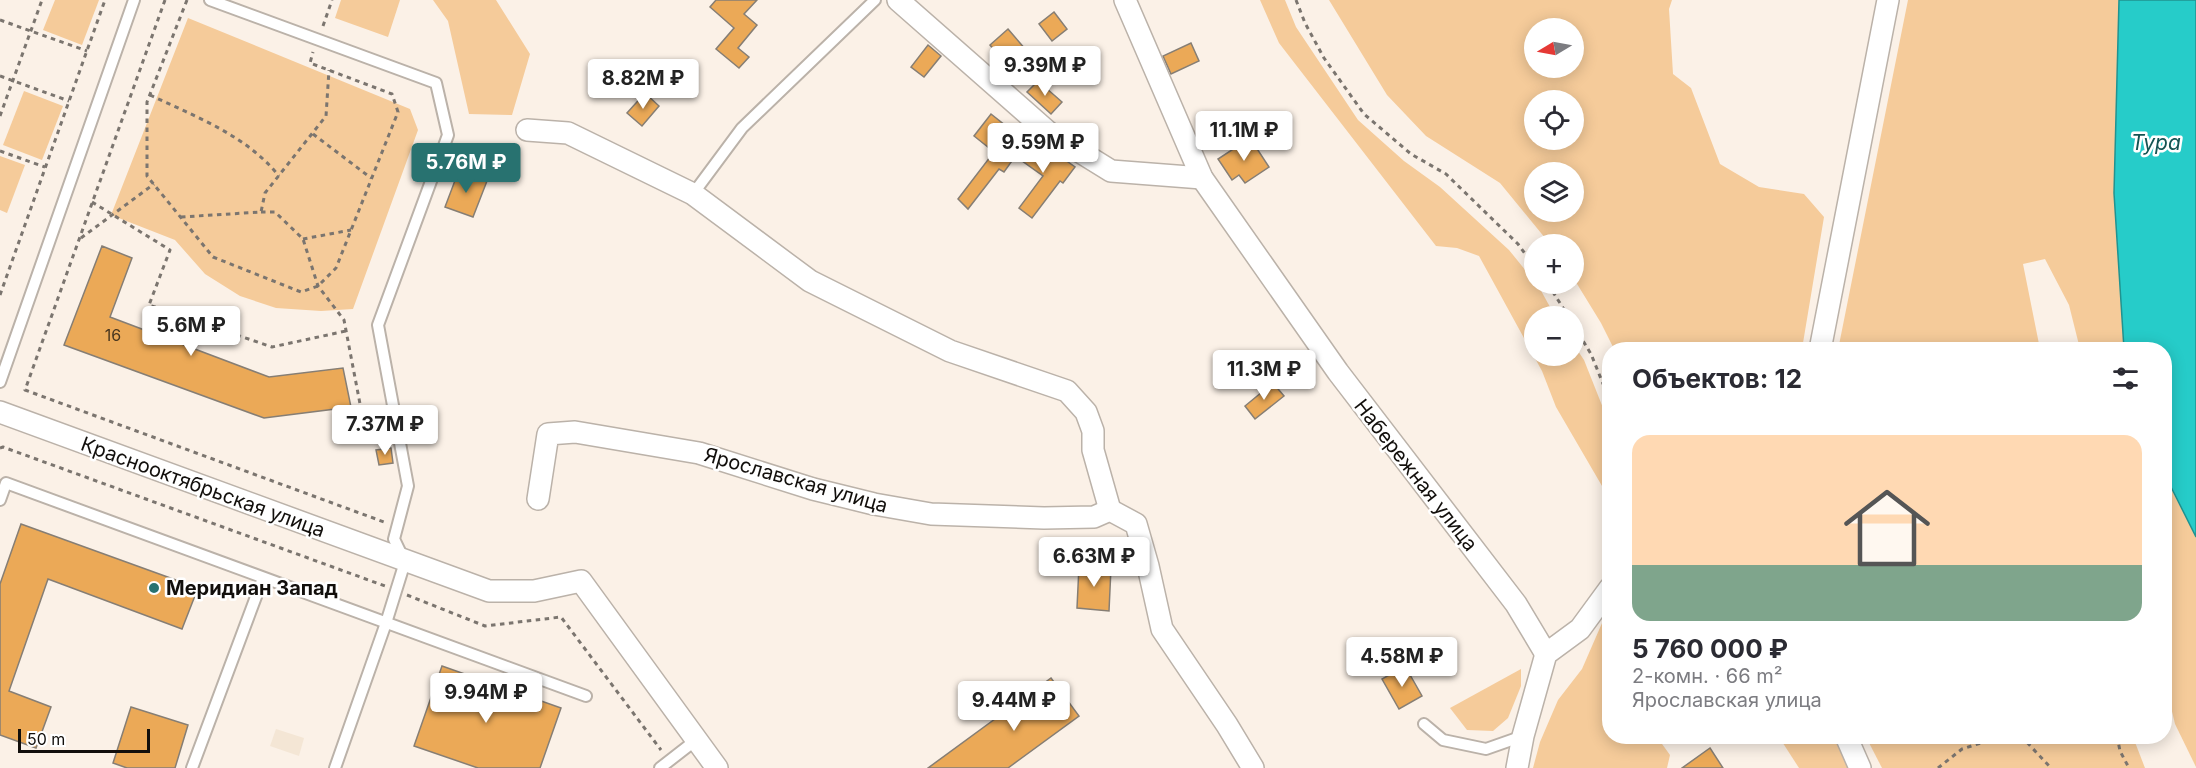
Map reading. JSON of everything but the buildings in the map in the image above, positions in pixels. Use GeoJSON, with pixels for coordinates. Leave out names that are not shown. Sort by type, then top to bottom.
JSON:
{"type":"FeatureCollection","features":[{"type":"Feature","properties":{"kind":"street"},"geometry":{"type":"LineString","coordinates":[[898,0],[1048,132],[1111,171],[1202,178]]}},
{"type":"Feature","properties":{"kind":"street","name":"Набережная улица"},"geometry":{"type":"LineString","coordinates":[[1125,0],[1202,178],[1338,372],[1516,604],[1546,654]]}},
{"type":"Feature","properties":{"kind":"street"},"geometry":{"type":"LineString","coordinates":[[1822,342],[1888,0]]}},
{"type":"Feature","properties":{"kind":"street"},"geometry":{"type":"LineString","coordinates":[[527,130],[568,133],[693,194],[810,281],[950,351],[1067,391],[1086,412],[1093,431],[1093,450],[1110,510],[1136,524],[1162,629],[1253,768]]}},
{"type":"Feature","properties":{"kind":"street","name":"Краснооктябрьская улица"},"geometry":{"type":"LineString","coordinates":[[0,412],[405,562]]}},
{"type":"Feature","properties":{"kind":"street","name":"Ярославская улица"},"geometry":{"type":"LineString","coordinates":[[538,499],[548,434],[575,432],[699,453],[813,489],[874,504],[931,514],[1033,518],[1094,517],[1110,510]]}},
{"type":"Feature","properties":{"kind":"street"},"geometry":{"type":"LineString","coordinates":[[405,562],[489,591],[534,591],[581,581],[717,768]]}},
{"type":"Feature","properties":{"kind":"street"},"geometry":{"type":"LineString","coordinates":[[1517,768],[1523,736],[1546,654],[1580,629],[1602,599]]}},
{"type":"Feature","properties":{"kind":"street"},"geometry":{"type":"LineString","coordinates":[[1850,744],[1860,768]]}},
{"type":"Feature","properties":{"kind":"lane"},"geometry":{"type":"LineString","coordinates":[[0,382],[134,0]]}},
{"type":"Feature","properties":{"kind":"lane"},"geometry":{"type":"LineString","coordinates":[[210,0],[435,83],[448,135],[378,325],[408,486],[394,539],[405,562],[335,768]]}},
{"type":"Feature","properties":{"kind":"lane"},"geometry":{"type":"LineString","coordinates":[[693,194],[742,128],[875,0]]}},
{"type":"Feature","properties":{"kind":"lane"},"geometry":{"type":"LineString","coordinates":[[0,500],[6,483],[586,696]]}},
{"type":"Feature","properties":{"kind":"lane"},"geometry":{"type":"LineString","coordinates":[[192,768],[263,578]]}},
{"type":"Feature","properties":{"kind":"lane"},"geometry":{"type":"LineString","coordinates":[[1424,724],[1443,740],[1486,749],[1523,736]]}},
{"type":"Feature","properties":{"kind":"lane"},"geometry":{"type":"LineString","coordinates":[[665,765],[696,740]]}},
{"type":"Feature","properties":{"kind":"path"},"geometry":{"type":"LineString","coordinates":[[0,116],[42,0]]}},
{"type":"Feature","properties":{"kind":"path"},"geometry":{"type":"LineString","coordinates":[[0,295],[105,0]]}},
{"type":"Feature","properties":{"kind":"path"},"geometry":{"type":"LineString","coordinates":[[165,0],[25,390],[397,527]]}},
{"type":"Feature","properties":{"kind":"path"},"geometry":{"type":"LineString","coordinates":[[187,0],[147,102],[147,176],[213,257],[301,292],[318,286],[336,268],[398,112],[392,94],[310,63],[332,0]]}},
{"type":"Feature","properties":{"kind":"path"},"geometry":{"type":"LineString","coordinates":[[1296,0],[1305,23],[1324,58],[1364,114],[1411,154],[1446,174],[1524,252]]}},
{"type":"Feature","properties":{"kind":"path"},"geometry":{"type":"LineString","coordinates":[[0,20],[87,51]]}},
{"type":"Feature","properties":{"kind":"path"},"geometry":{"type":"LineString","coordinates":[[261,212],[265,193],[326,116],[329,70]]}},
{"type":"Feature","properties":{"kind":"path"},"geometry":{"type":"LineString","coordinates":[[0,76],[69,101]]}},
{"type":"Feature","properties":{"kind":"path"},"geometry":{"type":"LineString","coordinates":[[150,94],[224,129],[266,160],[279,176]]}},
{"type":"Feature","properties":{"kind":"path"},"geometry":{"type":"LineString","coordinates":[[313,134],[372,178]]}},
{"type":"Feature","properties":{"kind":"path"},"geometry":{"type":"LineString","coordinates":[[0,151],[45,167]]}},
{"type":"Feature","properties":{"kind":"path"},"geometry":{"type":"LineString","coordinates":[[79,240],[154,184]]}},
{"type":"Feature","properties":{"kind":"path"},"geometry":{"type":"LineString","coordinates":[[92,202],[170,250],[149,305],[272,346],[346,331]]}},
{"type":"Feature","properties":{"kind":"path"},"geometry":{"type":"LineString","coordinates":[[181,217],[275,212],[303,238],[318,286],[344,320],[365,430]]}},
{"type":"Feature","properties":{"kind":"path"},"geometry":{"type":"LineString","coordinates":[[303,238],[351,230]]}},
{"type":"Feature","properties":{"kind":"path"},"geometry":{"type":"LineString","coordinates":[[1584,344],[1602,382]]}},
{"type":"Feature","properties":{"kind":"path"},"geometry":{"type":"LineString","coordinates":[[0,448],[3,447],[396,591],[485,626],[561,617],[665,765]]}},
{"type":"Feature","properties":{"kind":"path"},"geometry":{"type":"LineString","coordinates":[[1938,768],[1962,749],[1978,744]]}},
{"type":"Feature","properties":{"kind":"path"},"geometry":{"type":"LineString","coordinates":[[2029,744],[2052,768]]}},
{"type":"Feature","properties":{"kind":"path"},"geometry":{"type":"LineString","coordinates":[[2118,744],[2128,768]]}},
{"type":"Feature","properties":{"kind":"shaded area"},"geometry":{"type":"Polygon","coordinates":[[[55,0],[99,0],[82,45],[43,30],[55,0]]]}},
{"type":"Feature","properties":{"kind":"shaded area"},"geometry":{"type":"Polygon","coordinates":[[[341,0],[400,0],[388,37],[335,18],[341,0]]]}},
{"type":"Feature","properties":{"kind":"shaded area"},"geometry":{"type":"Polygon","coordinates":[[[433,0],[496,0],[530,54],[512,115],[469,114],[448,21],[433,0]]]}},
{"type":"Feature","properties":{"kind":"shaded area"},"geometry":{"type":"Polygon","coordinates":[[[1260,0],[1285,0],[1296,27],[1358,120],[1404,161],[1440,187],[1509,250],[1524,268],[1524,294],[1543,294],[1549,306],[1524,306],[1524,338],[1479,256],[1457,248],[1436,246],[1279,43],[1260,0]]]}},
{"type":"Feature","properties":{"kind":"shaded area"},"geometry":{"type":"Polygon","coordinates":[[[1329,0],[1672,0],[1669,9],[1673,74],[1691,88],[1720,164],[1759,187],[1804,194],[1824,217],[1803,342],[1610,342],[1583,294],[1584,234],[1542,234],[1532,222],[1584,222],[1584,162],[1524,162],[1524,212],[1500,183],[1426,136],[1387,95],[1329,0]]]}},
{"type":"Feature","properties":{"kind":"shaded area"},"geometry":{"type":"Polygon","coordinates":[[[1908,0],[2119,0],[2114,193],[2124,342],[2078,342],[2069,305],[2045,259],[2023,264],[2039,342],[1840,342],[1908,0]]]}},
{"type":"Feature","properties":{"kind":"shaded area"},"geometry":{"type":"Polygon","coordinates":[[[188,18],[410,109],[418,130],[353,309],[321,311],[276,308],[240,296],[205,274],[175,240],[111,215],[188,18]]]}},
{"type":"Feature","properties":{"kind":"shaded area"},"geometry":{"type":"Polygon","coordinates":[[[24,91],[63,106],[42,160],[3,145],[24,91]]]}},
{"type":"Feature","properties":{"kind":"shaded area"},"geometry":{"type":"Polygon","coordinates":[[[0,156],[25,165],[7,213],[0,210],[0,156]]]}},
{"type":"Feature","properties":{"kind":"shaded area"},"geometry":{"type":"Polygon","coordinates":[[[1584,360],[1602,405],[1602,486],[1556,407],[1539,366],[1584,366],[1584,360]]]}},
{"type":"Feature","properties":{"kind":"shaded area"},"geometry":{"type":"Polygon","coordinates":[[[2172,490],[2196,537],[2196,767],[2175,724],[2172,711],[2172,490]]]}},
{"type":"Feature","properties":{"kind":"shaded area"},"geometry":{"type":"Polygon","coordinates":[[[1602,623],[1602,744],[1662,744],[1670,755],[1667,768],[1533,768],[1540,742],[1558,700],[1582,669],[1602,623]]]}},
{"type":"Feature","properties":{"kind":"shaded area"},"geometry":{"type":"Polygon","coordinates":[[[1521,669],[1521,686],[1508,718],[1493,731],[1467,730],[1450,708],[1521,669]]]}},
{"type":"Feature","properties":{"kind":"shaded area"},"geometry":{"type":"Polygon","coordinates":[[[276,729],[304,738],[299,756],[270,746],[276,729]]]}},
{"type":"Feature","properties":{"kind":"shaded area"},"geometry":{"type":"Polygon","coordinates":[[[1784,744],[1842,744],[1854,768],[1799,768],[1784,744]]]}},
{"type":"Feature","properties":{"kind":"shaded area"},"geometry":{"type":"Polygon","coordinates":[[[1870,744],[2136,744],[2145,768],[1882,768],[1870,744]]]}},
{"type":"Feature","properties":{"kind":"water","name":"Тура"},"geometry":{"type":"Polygon","coordinates":[[[2119,0],[2196,0],[2196,537],[2172,489],[2172,342],[2124,342],[2114,193],[2119,0]]]}},
{"type":"Feature","properties":{"kind":"place","name":"Меридиан Запад"},"geometry":{"type":"Point","coordinates":[154,588]}}]}
